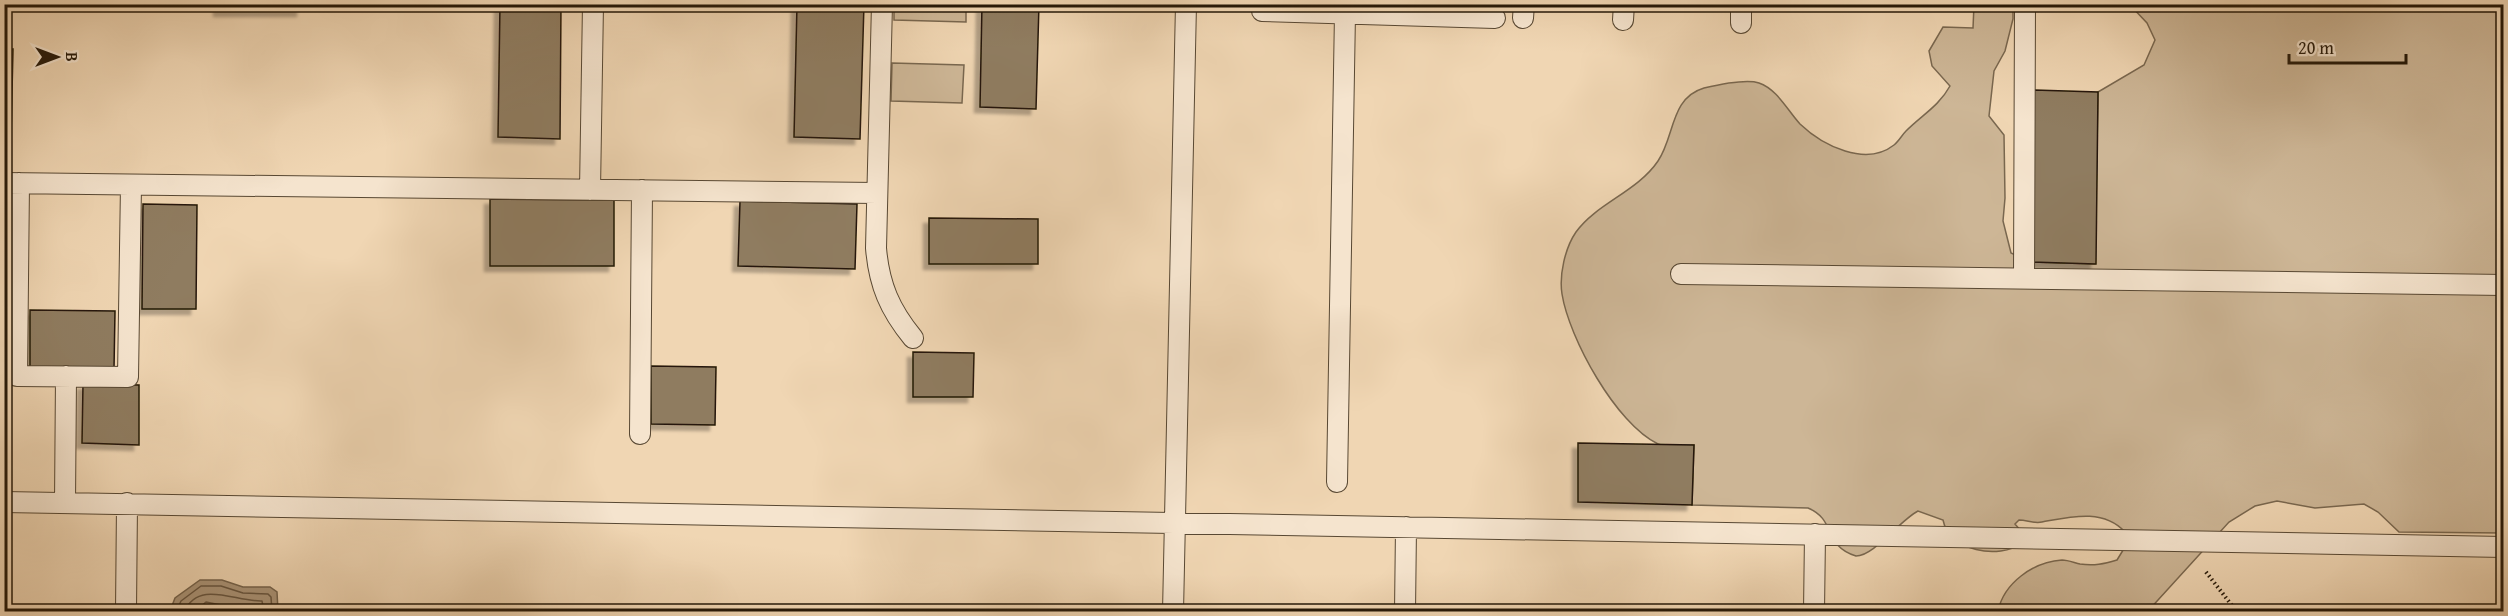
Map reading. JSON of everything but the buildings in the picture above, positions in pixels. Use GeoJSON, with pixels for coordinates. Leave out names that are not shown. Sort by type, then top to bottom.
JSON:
{"type":"FeatureCollection","features":[{"type":"Feature","properties":{"kind":"lane"},"geometry":{"type":"LineString","coordinates":[[590,190],[593,4]]}},
{"type":"Feature","properties":{"kind":"lane"},"geometry":{"type":"LineString","coordinates":[[882,4],[876,248],[878,274],[885,298],[913,338]]}},
{"type":"Feature","properties":{"kind":"lane"},"geometry":{"type":"LineString","coordinates":[[1173,612],[1186,4]]}},
{"type":"Feature","properties":{"kind":"lane"},"geometry":{"type":"LineString","coordinates":[[2024,278],[2025,4]]}},
{"type":"Feature","properties":{"kind":"lane"},"geometry":{"type":"LineString","coordinates":[[1262,11],[1345,13],[1420,10],[1495,18]]}},
{"type":"Feature","properties":{"kind":"lane"},"geometry":{"type":"LineString","coordinates":[[1337,482],[1345,13]]}},
{"type":"Feature","properties":{"kind":"lane"},"geometry":{"type":"LineString","coordinates":[[131,185],[128,377],[17,376],[12,183],[877,193]]}},
{"type":"Feature","properties":{"kind":"lane"},"geometry":{"type":"LineString","coordinates":[[640,434],[642,190]]}},
{"type":"Feature","properties":{"kind":"lane"},"geometry":{"type":"LineString","coordinates":[[1681,274],[2504,285]]}},
{"type":"Feature","properties":{"kind":"lane"},"geometry":{"type":"LineString","coordinates":[[65,503],[66,376]]}},
{"type":"Feature","properties":{"kind":"lane"},"geometry":{"type":"LineString","coordinates":[[4,502],[2504,547]]}},
{"type":"Feature","properties":{"kind":"lane"},"geometry":{"type":"LineString","coordinates":[[126,612],[127,503]]}},
{"type":"Feature","properties":{"kind":"lane"},"geometry":{"type":"LineString","coordinates":[[1405,612],[1406,527]]}},
{"type":"Feature","properties":{"kind":"lane"},"geometry":{"type":"LineString","coordinates":[[1814,612],[1815,534]]}},
{"type":"Feature","properties":{"kind":"shaded area"},"geometry":{"type":"Polygon","coordinates":[[[894,5],[966,5],[966,22],[894,20],[894,5]]]}},
{"type":"Feature","properties":{"kind":"shaded area"},"geometry":{"type":"Polygon","coordinates":[[[1974,5],[2013,5],[2013,19],[2005,51],[1994,71],[1989,116],[2004,135],[2003,221],[2011,253],[2031,262],[2095,264],[2098,92],[2144,65],[2155,40],[2147,23],[2130,5],[2503,5],[2503,533],[2399,532],[2378,512],[2364,504],[2315,508],[2277,501],[2255,506],[2229,522],[2148,611],[1998,611],[2001,601],[2013,583],[2041,565],[2062,560],[2090,565],[2117,560],[2125,547],[2125,532],[2116,524],[2096,517],[2086,516],[2039,522],[2019,520],[2015,524],[2021,531],[2022,543],[2001,551],[1976,550],[1955,539],[1947,531],[1943,520],[1918,511],[1871,550],[1856,556],[1838,546],[1823,519],[1808,508],[1692,505],[1694,445],[1661,445],[1642,434],[1611,399],[1584,356],[1566,312],[1561,287],[1564,262],[1572,238],[1595,213],[1649,172],[1663,151],[1679,109],[1693,93],[1704,88],[1740,82],[1759,83],[1777,95],[1809,132],[1832,146],[1858,154],[1871,154],[1894,145],[1935,105],[1950,86],[1932,66],[1929,51],[1943,27],[1973,28],[1974,5]]]}},
{"type":"Feature","properties":{"kind":"shaded area"},"geometry":{"type":"Polygon","coordinates":[[[892,63],[964,65],[962,103],[891,101],[892,63]]]}},
{"type":"Feature","properties":{"kind":"water"},"geometry":{"type":"Polygon","coordinates":[[[200,580],[222,580],[243,587],[270,587],[277,592],[278,611],[170,611],[175,598],[200,580]]]}}]}
